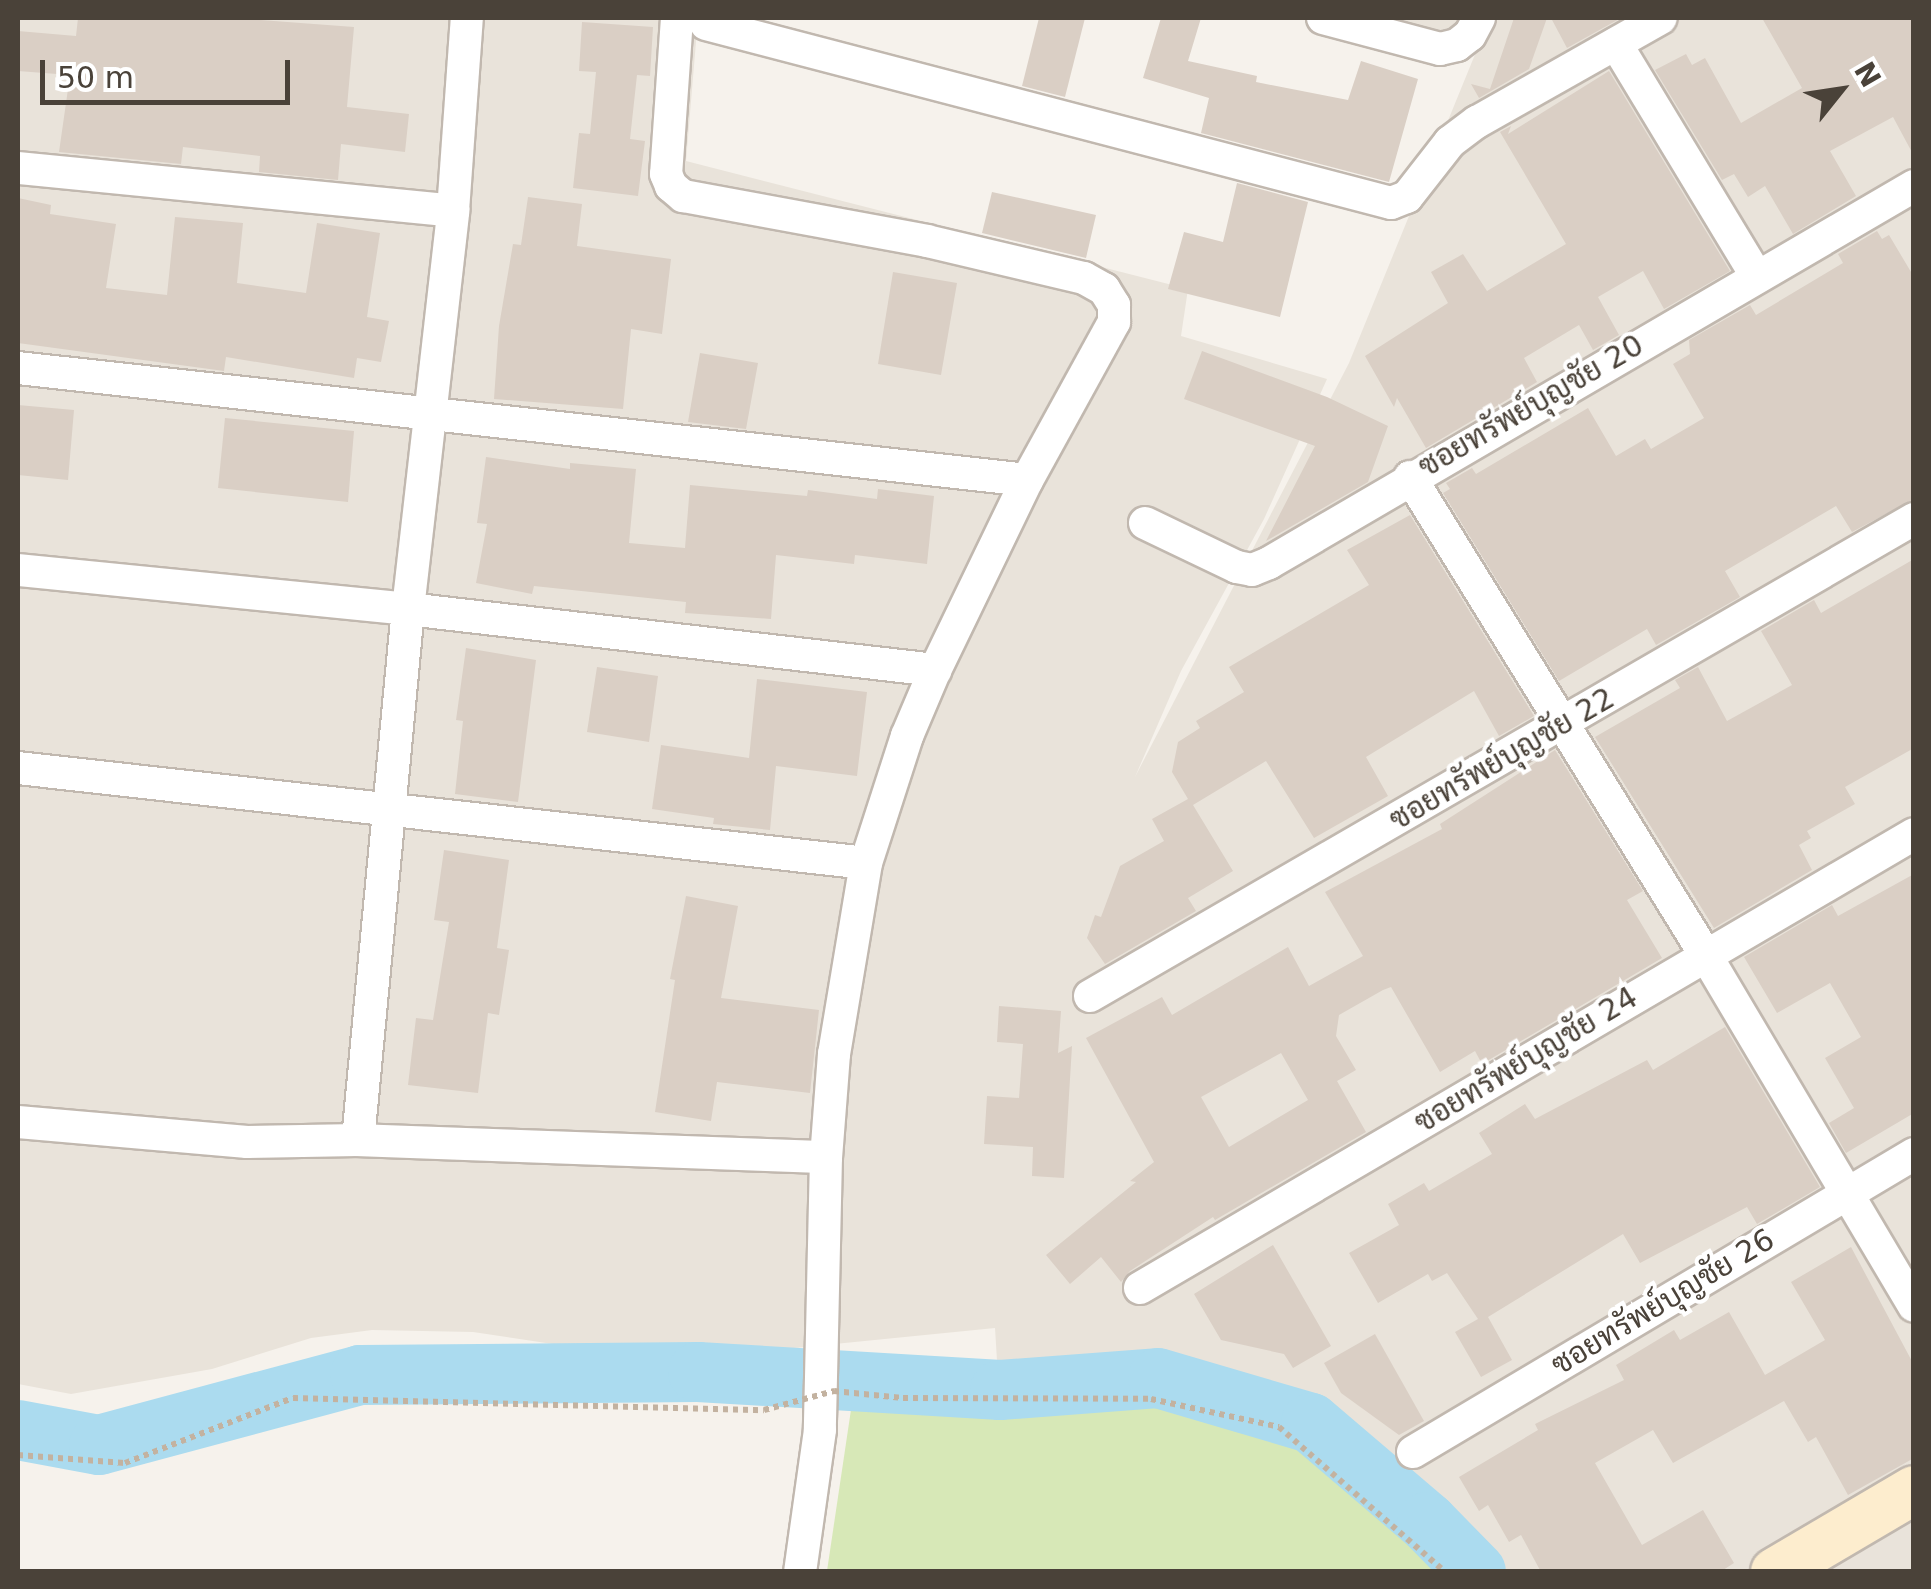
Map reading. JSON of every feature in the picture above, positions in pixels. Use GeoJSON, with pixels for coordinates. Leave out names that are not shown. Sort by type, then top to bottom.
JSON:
{"type":"FeatureCollection","features":[{"type":"Feature","properties":{"kind":"street"},"geometry":{"type":"LineString","coordinates":[[358,1140],[408,608],[454,210],[467,18]]}},
{"type":"Feature","properties":{"kind":"street"},"geometry":{"type":"LineString","coordinates":[[1323,18],[1440,49],[1457,46],[1470,35],[1479,18]]}},
{"type":"Feature","properties":{"kind":"street"},"geometry":{"type":"LineString","coordinates":[[800,1572],[820,1430],[826,1157],[848,953],[866,863],[906,736],[935,670],[1027,480],[1114,322],[1114,304],[1104,290],[1084,278],[927,241],[684,196],[671,186],[666,174],[691,21],[1390,202],[1408,196],[1450,142],[1476,122],[1661,18]]}},
{"type":"Feature","properties":{"kind":"street"},"geometry":{"type":"LineString","coordinates":[[1616,44],[1756,277]]}},
{"type":"Feature","properties":{"kind":"street"},"geometry":{"type":"LineString","coordinates":[[18,168],[454,210]]}},
{"type":"Feature","properties":{"kind":"street","name":"ซอยทรัพย์บุญชัย 20"},"geometry":{"type":"LineString","coordinates":[[1145,523],[1216,560],[1252,570],[1914,186]]}},
{"type":"Feature","properties":{"kind":"street"},"geometry":{"type":"LineString","coordinates":[[18,368],[1027,480]]}},
{"type":"Feature","properties":{"kind":"street"},"geometry":{"type":"LineString","coordinates":[[1410,476],[1705,954],[1914,1306]]}},
{"type":"Feature","properties":{"kind":"street","name":"ซอยทรัพย์บุญชัย 22"},"geometry":{"type":"LineString","coordinates":[[1090,996],[1914,519]]}},
{"type":"Feature","properties":{"kind":"street"},"geometry":{"type":"LineString","coordinates":[[18,570],[408,608],[935,670]]}},
{"type":"Feature","properties":{"kind":"street"},"geometry":{"type":"LineString","coordinates":[[18,768],[866,863]]}},
{"type":"Feature","properties":{"kind":"street","name":"ซอยทรัพย์บุญชัย 24"},"geometry":{"type":"LineString","coordinates":[[1140,1288],[1914,834]]}},
{"type":"Feature","properties":{"kind":"street"},"geometry":{"type":"LineString","coordinates":[[18,1122],[247,1142],[358,1140],[826,1157]]}},
{"type":"Feature","properties":{"kind":"street","name":"ซอยทรัพย์บุญชัย 26"},"geometry":{"type":"LineString","coordinates":[[1414,1452],[1914,1154]]}},
{"type":"Feature","properties":{"kind":"street"},"geometry":{"type":"LineString","coordinates":[[1774,1572],[1914,1490]]}},
{"type":"Feature","properties":{"kind":"path"},"geometry":{"type":"LineString","coordinates":[[18,1455],[125,1462],[293,1398],[764,1410],[834,1392],[903,1398],[1151,1398],[1279,1427],[1445,1572]]}},
{"type":"Feature","properties":{"kind":"shaded area"},"geometry":{"type":"Polygon","coordinates":[[[18,18],[698,18],[686,161],[1188,289],[1181,336],[1327,379],[1264,519],[1181,671],[1135,777],[1349,363],[1476,52],[1460,55],[1303,18],[1913,18],[1913,1571],[1470,1571],[1393,1486],[1227,1380],[998,1377],[995,1328],[665,1361],[473,1332],[372,1330],[311,1338],[212,1369],[71,1394],[18,1384],[18,18]]]}},
{"type":"Feature","properties":{"kind":"green space"},"geometry":{"type":"Polygon","coordinates":[[[1151,1399],[1270,1425],[1367,1502],[1434,1571],[827,1571],[852,1403],[1151,1399]]]}},
{"type":"Feature","properties":{"kind":"building"},"geometry":{"type":"Polygon","coordinates":[[[78,18],[234,18],[354,27],[347,107],[409,114],[405,152],[341,144],[338,180],[259,172],[260,156],[183,147],[181,164],[59,152],[70,75],[18,71],[18,31],[76,36],[78,18]]]}},
{"type":"Feature","properties":{"kind":"building"},"geometry":{"type":"Polygon","coordinates":[[[1039,18],[1085,18],[1065,97],[1022,86],[1039,18]]]}},
{"type":"Feature","properties":{"kind":"building"},"geometry":{"type":"Polygon","coordinates":[[[1161,18],[1201,18],[1188,61],[1257,76],[1256,82],[1348,100],[1361,61],[1418,79],[1389,182],[1201,133],[1209,98],[1143,78],[1161,18]]]}},
{"type":"Feature","properties":{"kind":"building"},"geometry":{"type":"Polygon","coordinates":[[[1514,18],[1547,18],[1529,69],[1479,98],[1471,84],[1490,89],[1514,18]]]}},
{"type":"Feature","properties":{"kind":"building"},"geometry":{"type":"Polygon","coordinates":[[[1551,18],[1621,18],[1567,48],[1551,18]]]}},
{"type":"Feature","properties":{"kind":"building"},"geometry":{"type":"Polygon","coordinates":[[[1762,18],[1914,18],[1914,156],[1893,117],[1830,151],[1856,196],[1793,234],[1765,186],[1748,197],[1734,174],[1722,180],[1655,70],[1686,54],[1692,65],[1705,58],[1741,123],[1802,88],[1762,18]]]}},
{"type":"Feature","properties":{"kind":"building"},"geometry":{"type":"Polygon","coordinates":[[[582,22],[653,27],[650,76],[637,75],[630,139],[645,141],[638,196],[573,188],[579,133],[590,134],[596,72],[579,71],[582,22]]]}},
{"type":"Feature","properties":{"kind":"building"},"geometry":{"type":"Polygon","coordinates":[[[1609,71],[1730,271],[1664,309],[1643,271],[1598,297],[1619,335],[1593,350],[1579,325],[1524,358],[1537,382],[1426,448],[1397,398],[1394,407],[1365,356],[1448,303],[1431,272],[1463,254],[1487,291],[1566,244],[1500,132],[1511,126],[1508,134],[1609,71]]]}},
{"type":"Feature","properties":{"kind":"building"},"geometry":{"type":"Polygon","coordinates":[[[1237,183],[1308,202],[1280,317],[1168,289],[1184,232],[1223,242],[1237,183]]]}},
{"type":"Feature","properties":{"kind":"building"},"geometry":{"type":"Polygon","coordinates":[[[992,192],[1096,215],[1086,258],[982,233],[992,192]]]}},
{"type":"Feature","properties":{"kind":"building"},"geometry":{"type":"Polygon","coordinates":[[[528,197],[582,204],[577,246],[671,259],[662,334],[631,329],[623,409],[494,399],[499,326],[513,244],[521,245],[528,197]]]}},
{"type":"Feature","properties":{"kind":"building"},"geometry":{"type":"Polygon","coordinates":[[[18,198],[51,205],[50,214],[116,224],[106,288],[167,295],[175,217],[243,223],[237,283],[306,293],[317,223],[380,233],[367,317],[389,321],[381,362],[357,358],[354,378],[226,357],[224,371],[18,343],[18,198]]]}},
{"type":"Feature","properties":{"kind":"building"},"geometry":{"type":"Polygon","coordinates":[[[1877,231],[1882,239],[1889,235],[1914,277],[1914,499],[1852,532],[1836,506],[1725,571],[1740,597],[1656,645],[1647,629],[1559,681],[1443,493],[1450,489],[1446,483],[1472,468],[1476,474],[1588,408],[1616,456],[1645,439],[1651,449],[1704,418],[1673,364],[1690,354],[1689,340],[1750,305],[1756,315],[1843,263],[1838,254],[1877,231]]]}},
{"type":"Feature","properties":{"kind":"building"},"geometry":{"type":"Polygon","coordinates":[[[893,272],[957,283],[941,375],[878,364],[893,272]]]}},
{"type":"Feature","properties":{"kind":"building"},"geometry":{"type":"Polygon","coordinates":[[[1202,351],[1327,397],[1388,426],[1368,482],[1266,541],[1315,446],[1184,399],[1202,351]]]}},
{"type":"Feature","properties":{"kind":"building"},"geometry":{"type":"Polygon","coordinates":[[[700,353],[758,363],[746,429],[688,422],[700,353]]]}},
{"type":"Feature","properties":{"kind":"building"},"geometry":{"type":"Polygon","coordinates":[[[18,405],[74,410],[68,480],[18,475],[18,405]]]}},
{"type":"Feature","properties":{"kind":"building"},"geometry":{"type":"Polygon","coordinates":[[[225,418],[354,431],[348,502],[218,488],[225,418]]]}},
{"type":"Feature","properties":{"kind":"building"},"geometry":{"type":"Polygon","coordinates":[[[486,457],[570,469],[570,463],[636,469],[629,543],[685,548],[690,485],[807,496],[808,490],[877,499],[878,489],[934,496],[927,564],[855,555],[854,564],[776,555],[771,619],[685,613],[686,602],[534,586],[532,594],[476,583],[487,524],[477,523],[486,457]]]}},
{"type":"Feature","properties":{"kind":"building"},"geometry":{"type":"Polygon","coordinates":[[[1410,515],[1534,716],[1499,736],[1474,691],[1366,757],[1388,796],[1314,838],[1266,761],[1193,805],[1233,871],[1188,898],[1196,911],[1105,964],[1087,938],[1095,915],[1101,917],[1120,866],[1164,841],[1152,819],[1188,799],[1172,772],[1178,742],[1200,728],[1196,721],[1244,692],[1229,667],[1369,585],[1347,550],[1410,515]]]}},
{"type":"Feature","properties":{"kind":"building"},"geometry":{"type":"Polygon","coordinates":[[[1914,559],[1914,748],[1845,787],[1855,804],[1807,831],[1811,838],[1799,845],[1812,870],[1714,928],[1595,737],[1680,688],[1675,680],[1698,667],[1727,721],[1792,685],[1761,631],[1814,600],[1821,613],[1914,559]]]}},
{"type":"Feature","properties":{"kind":"building"},"geometry":{"type":"Polygon","coordinates":[[[466,648],[536,660],[518,802],[455,794],[463,721],[456,720],[466,648]]]}},
{"type":"Feature","properties":{"kind":"building"},"geometry":{"type":"Polygon","coordinates":[[[597,667],[658,676],[649,742],[587,732],[597,667]]]}},
{"type":"Feature","properties":{"kind":"building"},"geometry":{"type":"Polygon","coordinates":[[[757,679],[867,692],[857,776],[776,766],[770,830],[713,824],[714,818],[652,809],[661,745],[749,758],[757,679]]]}},
{"type":"Feature","properties":{"kind":"building"},"geometry":{"type":"Polygon","coordinates":[[[1555,750],[1643,891],[1627,900],[1662,958],[1482,1064],[1475,1051],[1440,1072],[1391,987],[1383,990],[1339,1015],[1336,1036],[1356,1070],[1337,1081],[1366,1132],[1215,1220],[1213,1217],[1130,1271],[1121,1282],[1101,1257],[1070,1284],[1046,1255],[1136,1182],[1130,1181],[1154,1162],[1086,1038],[1162,997],[1172,1015],[1288,947],[1309,986],[1363,956],[1325,892],[1442,829],[1440,824],[1555,750]],[[1281,1053],[1201,1097],[1229,1147],[1308,1100],[1281,1053]]]}},
{"type":"Feature","properties":{"kind":"building"},"geometry":{"type":"Polygon","coordinates":[[[444,850],[509,860],[497,948],[509,950],[499,1015],[488,1013],[478,1093],[408,1085],[416,1018],[433,1020],[449,922],[434,920],[444,850]]]}},
{"type":"Feature","properties":{"kind":"building"},"geometry":{"type":"Polygon","coordinates":[[[1914,874],[1914,1113],[1846,1153],[1829,1123],[1854,1108],[1825,1058],[1861,1037],[1830,983],[1777,1013],[1744,957],[1832,905],[1838,916],[1914,874]]]}},
{"type":"Feature","properties":{"kind":"building"},"geometry":{"type":"Polygon","coordinates":[[[686,896],[738,906],[721,998],[819,1010],[810,1093],[717,1082],[711,1121],[655,1112],[675,980],[670,979],[686,896]]]}},
{"type":"Feature","properties":{"kind":"building"},"geometry":{"type":"Polygon","coordinates":[[[999,1006],[1061,1011],[1058,1053],[1072,1046],[1064,1178],[1032,1176],[1033,1147],[984,1144],[987,1096],[1019,1098],[1023,1044],[997,1042],[999,1006]]]}},
{"type":"Feature","properties":{"kind":"building"},"geometry":{"type":"Polygon","coordinates":[[[1725,1027],[1820,1187],[1757,1224],[1747,1207],[1640,1263],[1623,1234],[1488,1317],[1512,1360],[1481,1377],[1455,1332],[1478,1319],[1447,1273],[1432,1281],[1428,1274],[1378,1303],[1349,1253],[1399,1225],[1388,1204],[1424,1183],[1429,1191],[1492,1154],[1479,1133],[1525,1104],[1535,1119],[1647,1060],[1653,1070],[1725,1027]]]}},
{"type":"Feature","properties":{"kind":"building"},"geometry":{"type":"Polygon","coordinates":[[[1273,1245],[1331,1346],[1293,1368],[1284,1354],[1221,1340],[1194,1294],[1273,1245]]]}},
{"type":"Feature","properties":{"kind":"building"},"geometry":{"type":"Polygon","coordinates":[[[1851,1247],[1914,1365],[1914,1458],[1848,1495],[1816,1437],[1808,1442],[1784,1401],[1673,1463],[1653,1430],[1595,1463],[1642,1545],[1703,1510],[1734,1563],[1720,1572],[1541,1572],[1521,1535],[1509,1542],[1488,1505],[1479,1511],[1459,1477],[1538,1430],[1535,1424],[1624,1380],[1616,1365],[1674,1330],[1680,1340],[1729,1312],[1765,1375],[1825,1340],[1791,1282],[1851,1247]]]}},
{"type":"Feature","properties":{"kind":"building"},"geometry":{"type":"Polygon","coordinates":[[[1375,1334],[1424,1421],[1399,1435],[1341,1393],[1324,1363],[1375,1334]]]}},
{"type":"Feature","properties":{"kind":"waterway"},"geometry":{"type":"LineString","coordinates":[[18,1430],[99,1445],[360,1375],[698,1372],[1000,1390],[1158,1378],[1311,1423],[1427,1522],[1476,1572]]}}]}
